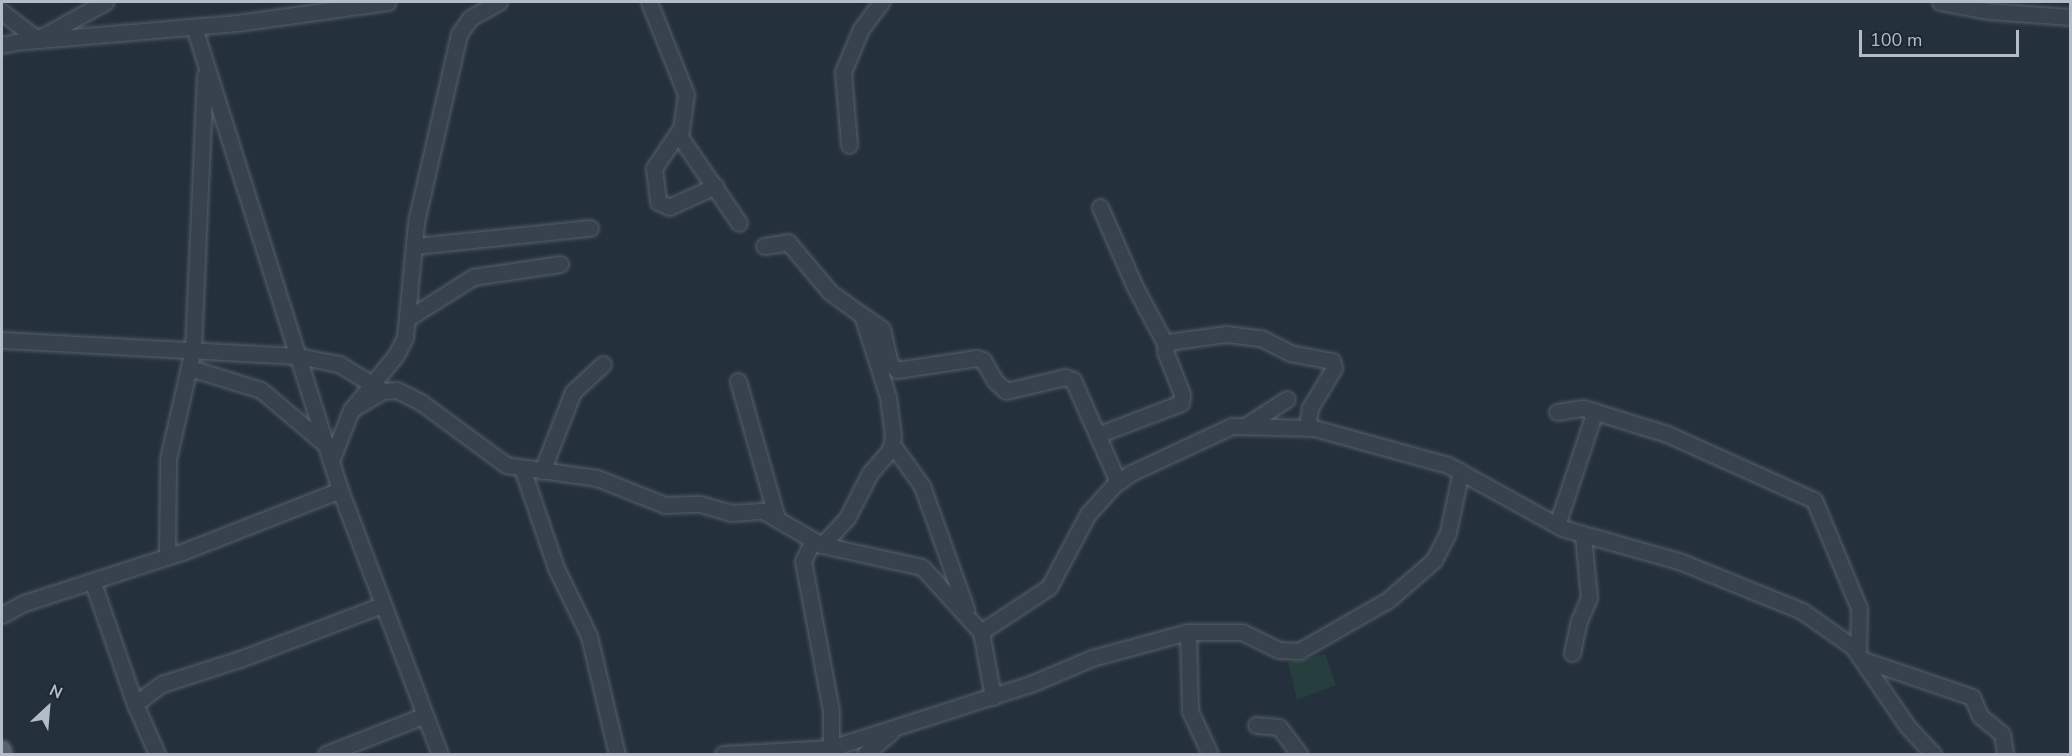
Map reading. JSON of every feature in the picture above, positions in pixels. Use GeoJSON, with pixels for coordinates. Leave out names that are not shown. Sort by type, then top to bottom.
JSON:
{"type":"FeatureCollection","features":[{"type":"Feature","properties":{"kind":"main road"},"geometry":{"type":"LineString","coordinates":[[2,750],[3,754]]}},
{"type":"Feature","properties":{"kind":"street"},"geometry":{"type":"LineString","coordinates":[[8,43],[36,38],[105,2]]}},
{"type":"Feature","properties":{"kind":"street"},"geometry":{"type":"LineString","coordinates":[[8,43],[194,27],[388,2]]}},
{"type":"Feature","properties":{"kind":"street"},"geometry":{"type":"LineString","coordinates":[[331,461],[351,410],[378,387],[401,346],[410,317],[416,222],[459,34],[470,18],[499,2]]}},
{"type":"Feature","properties":{"kind":"street"},"geometry":{"type":"LineString","coordinates":[[649,2],[686,94],[679,131],[654,168],[658,202],[669,207],[714,186]]}},
{"type":"Feature","properties":{"kind":"street"},"geometry":{"type":"LineString","coordinates":[[849,145],[843,72],[857,37],[881,2]]}},
{"type":"Feature","properties":{"kind":"street"},"geometry":{"type":"LineString","coordinates":[[1940,2],[1988,10],[2070,17]]}},
{"type":"Feature","properties":{"kind":"street"},"geometry":{"type":"LineString","coordinates":[[2,12],[36,38]]}},
{"type":"Feature","properties":{"kind":"street"},"geometry":{"type":"LineString","coordinates":[[194,27],[340,490],[440,754]]}},
{"type":"Feature","properties":{"kind":"street"},"geometry":{"type":"LineString","coordinates":[[167,557],[168,459],[193,349],[205,63]]}},
{"type":"Feature","properties":{"kind":"street"},"geometry":{"type":"LineString","coordinates":[[679,131],[683,144],[740,223]]}},
{"type":"Feature","properties":{"kind":"street"},"geometry":{"type":"LineString","coordinates":[[1097,435],[1181,402],[1183,397],[1166,345],[1135,287],[1100,207]]}},
{"type":"Feature","properties":{"kind":"street"},"geometry":{"type":"LineString","coordinates":[[414,246],[590,228]]}},
{"type":"Feature","properties":{"kind":"street"},"geometry":{"type":"LineString","coordinates":[[764,246],[788,242],[830,292],[882,329],[890,364],[897,370],[980,358],[999,386],[1011,391],[1070,378],[1077,385],[1118,482]]}},
{"type":"Feature","properties":{"kind":"street"},"geometry":{"type":"LineString","coordinates":[[410,317],[473,277],[560,264]]}},
{"type":"Feature","properties":{"kind":"street"},"geometry":{"type":"LineString","coordinates":[[862,315],[888,397],[892,444],[922,486],[969,618]]}},
{"type":"Feature","properties":{"kind":"street"},"geometry":{"type":"LineString","coordinates":[[1166,345],[1185,337],[1245,335],[1290,353],[1327,358],[1334,368],[1310,408],[1307,428]]}},
{"type":"Feature","properties":{"kind":"street"},"geometry":{"type":"LineString","coordinates":[[2,340],[298,356],[339,364],[378,387],[408,394],[497,461],[522,468],[597,478],[665,505],[700,504],[731,513],[758,510],[817,543],[922,567],[981,632],[993,697]]}},
{"type":"Feature","properties":{"kind":"street"},"geometry":{"type":"LineString","coordinates":[[542,471],[573,392],[603,364]]}},
{"type":"Feature","properties":{"kind":"street"},"geometry":{"type":"LineString","coordinates":[[190,368],[261,390],[326,445]]}},
{"type":"Feature","properties":{"kind":"street"},"geometry":{"type":"LineString","coordinates":[[738,381],[777,519]]}},
{"type":"Feature","properties":{"kind":"street"},"geometry":{"type":"LineString","coordinates":[[1248,424],[1287,399]]}},
{"type":"Feature","properties":{"kind":"street"},"geometry":{"type":"LineString","coordinates":[[1557,525],[1595,411]]}},
{"type":"Feature","properties":{"kind":"street"},"geometry":{"type":"LineString","coordinates":[[1557,412],[1595,411],[1682,440],[1814,500],[1859,608],[1861,657]]}},
{"type":"Feature","properties":{"kind":"street"},"geometry":{"type":"LineString","coordinates":[[981,632],[1049,587],[1088,514],[1118,482],[1218,431],[1248,424],[1307,428],[1366,441],[1461,471],[1557,525],[1583,536],[1678,561],[1802,611],[1828,626],[1861,657],[1908,727],[1933,754]]}},
{"type":"Feature","properties":{"kind":"street"},"geometry":{"type":"LineString","coordinates":[[828,751],[831,710],[804,567],[805,552],[847,518],[870,473],[892,444]]}},
{"type":"Feature","properties":{"kind":"street"},"geometry":{"type":"LineString","coordinates":[[522,468],[556,568],[589,636],[617,754]]}},
{"type":"Feature","properties":{"kind":"street"},"geometry":{"type":"LineString","coordinates":[[723,754],[828,751],[993,697],[1092,658],[1188,632],[1242,632],[1292,652],[1366,614],[1398,593],[1441,550],[1461,471]]}},
{"type":"Feature","properties":{"kind":"street"},"geometry":{"type":"LineString","coordinates":[[2,615],[30,601],[93,583],[167,557],[340,490]]}},
{"type":"Feature","properties":{"kind":"street"},"geometry":{"type":"LineString","coordinates":[[1572,653],[1579,621],[1589,598],[1583,536]]}},
{"type":"Feature","properties":{"kind":"street"},"geometry":{"type":"LineString","coordinates":[[93,583],[135,704],[157,754]]}},
{"type":"Feature","properties":{"kind":"street"},"geometry":{"type":"LineString","coordinates":[[135,704],[162,684],[240,660],[382,605]]}},
{"type":"Feature","properties":{"kind":"street"},"geometry":{"type":"LineString","coordinates":[[1188,632],[1190,711],[1210,754]]}},
{"type":"Feature","properties":{"kind":"street"},"geometry":{"type":"LineString","coordinates":[[1861,657],[1972,697],[1980,716],[2005,738],[2005,754]]}},
{"type":"Feature","properties":{"kind":"street"},"geometry":{"type":"LineString","coordinates":[[326,754],[425,715]]}},
{"type":"Feature","properties":{"kind":"street"},"geometry":{"type":"LineString","coordinates":[[1256,725],[1279,727],[1299,754]]}},
{"type":"Feature","properties":{"kind":"street"},"geometry":{"type":"LineString","coordinates":[[866,754],[892,731]]}},
{"type":"Feature","properties":{"kind":"green space"},"geometry":{"type":"Polygon","coordinates":[[[1325,654],[1336,685],[1297,700],[1288,663],[1325,654]]]}}]}
